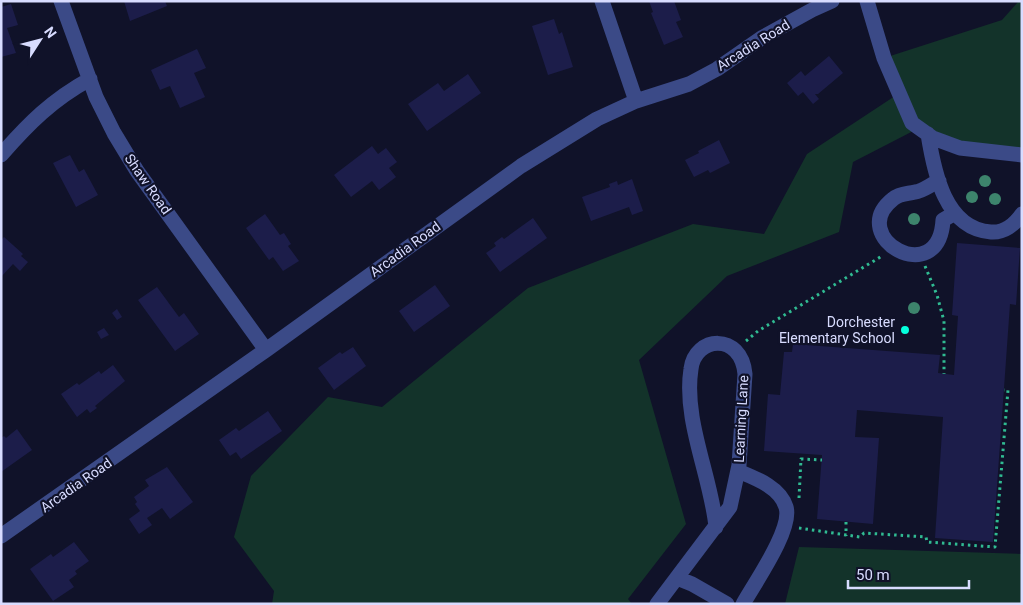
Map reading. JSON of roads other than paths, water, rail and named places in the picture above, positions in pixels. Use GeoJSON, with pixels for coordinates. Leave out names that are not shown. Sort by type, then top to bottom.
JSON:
{"type":"FeatureCollection","features":[{"type":"Feature","properties":{"kind":"street","name":"Shaw Road"},"geometry":{"type":"LineString","coordinates":[[61,1],[90,79],[114,133],[137,171],[266,350]]}},
{"type":"Feature","properties":{"kind":"street"},"geometry":{"type":"LineString","coordinates":[[602,1],[636,102]]}},
{"type":"Feature","properties":{"kind":"street","name":"Arcadia Road"},"geometry":{"type":"LineString","coordinates":[[1,536],[266,350],[521,166],[597,119],[636,102],[689,84],[770,33],[832,1]]}},
{"type":"Feature","properties":{"kind":"street"},"geometry":{"type":"LineString","coordinates":[[867,1],[884,58],[902,104],[912,123],[928,134],[960,148],[1022,155]]}},
{"type":"Feature","properties":{"kind":"street"},"geometry":{"type":"LineString","coordinates":[[1,155],[44,109],[67,92],[90,79]]}},
{"type":"Feature","properties":{"kind":"street"},"geometry":{"type":"LineString","coordinates":[[928,134],[944,198],[960,221],[982,232],[999,232],[1016,230],[1017,221],[1022,214]]}},
{"type":"Feature","properties":{"kind":"street"},"geometry":{"type":"LineString","coordinates":[[939,180],[915,192],[904,193],[894,197],[886,205],[882,214],[880,225],[883,236],[892,247],[906,254],[920,254],[933,247],[942,230],[942,220],[955,213]]}},
{"type":"Feature","properties":{"kind":"street","name":"Learning Lane"},"geometry":{"type":"LineString","coordinates":[[657,604],[716,527],[730,507],[738,471],[745,374],[744,360],[736,350],[722,344],[702,348],[692,358],[690,372],[696,434],[713,499],[716,527]]}},
{"type":"Feature","properties":{"kind":"street"},"geometry":{"type":"LineString","coordinates":[[738,471],[766,483],[780,497],[786,508],[785,523],[777,543],[742,604]]}},
{"type":"Feature","properties":{"kind":"street"},"geometry":{"type":"LineString","coordinates":[[677,578],[692,584],[726,604]]}},
{"type":"Feature","properties":{"kind":"place","name":"Dorchester Elementary School"},"geometry":{"type":"Point","coordinates":[905,330]}}]}
